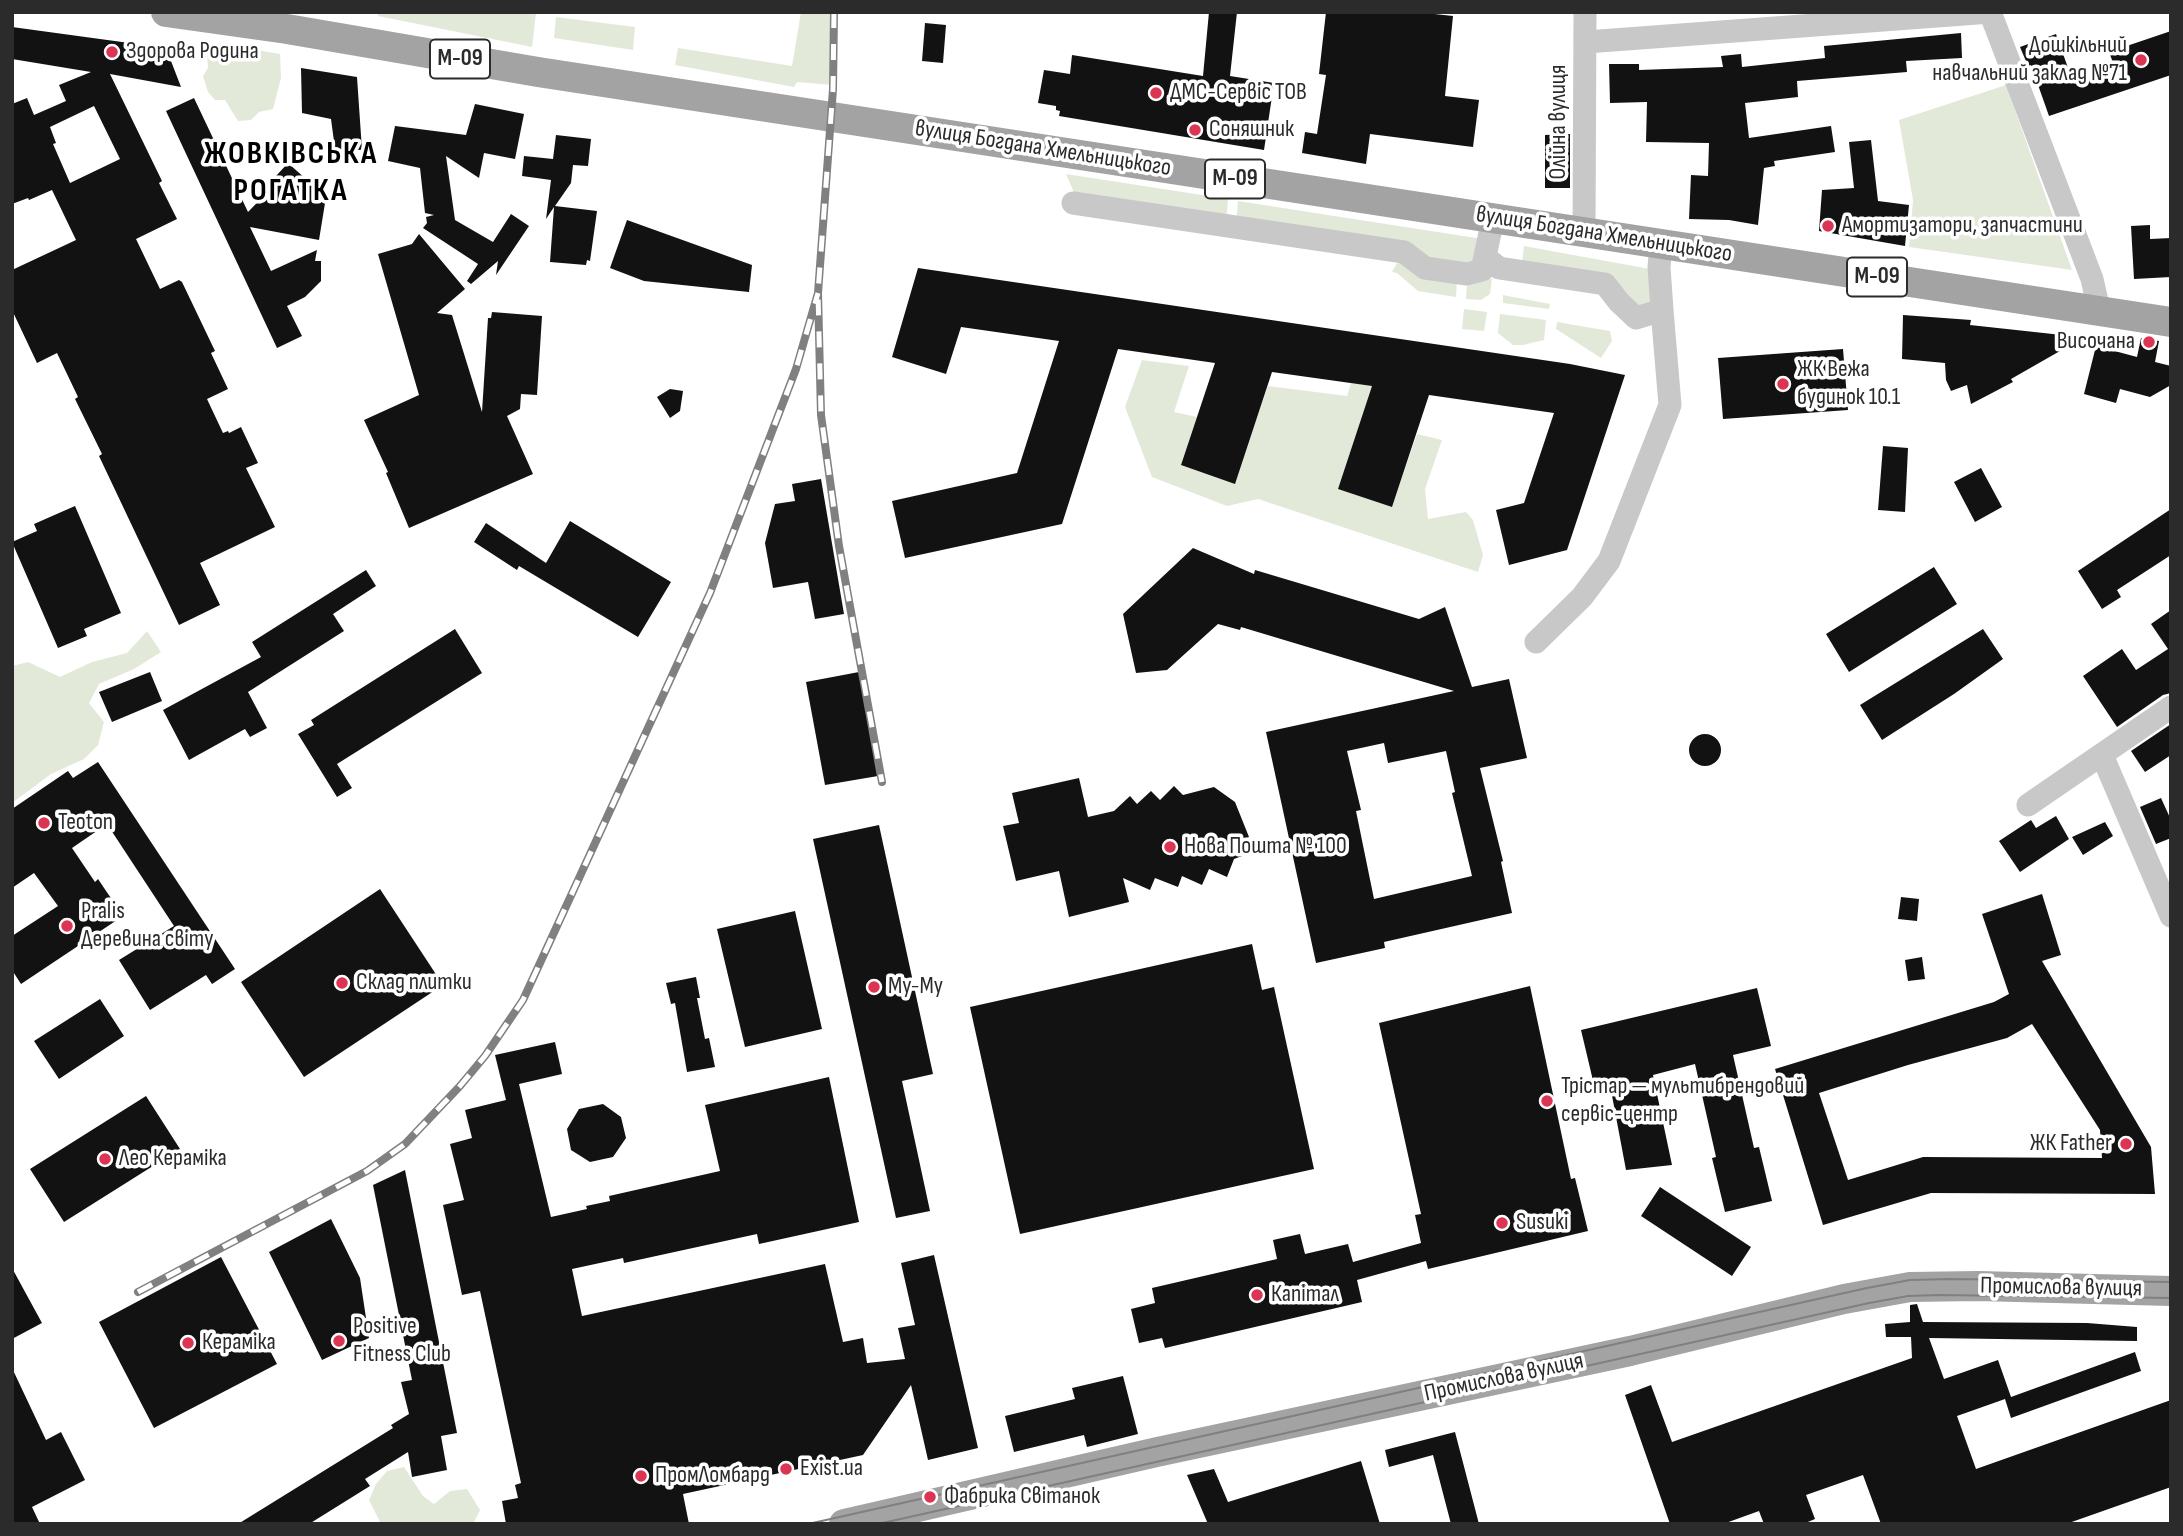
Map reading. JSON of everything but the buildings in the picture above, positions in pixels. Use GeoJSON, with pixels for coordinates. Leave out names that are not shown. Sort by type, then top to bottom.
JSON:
{"type":"FeatureCollection","features":[{"type":"Feature","properties":{"kind":"main road","name":"вулиця Богдана Хмельницького"},"geometry":{"type":"LineString","coordinates":[[166,12],[250,18],[538,72],[2171,322]]}},
{"type":"Feature","properties":{"kind":"main road","name":"Промислова вулиця"},"geometry":{"type":"LineString","coordinates":[[844,1524],[1157,1452],[1630,1351],[1844,1299],[1910,1287],[2171,1291]]}},
{"type":"Feature","properties":{"kind":"street","name":"Олійна вулиця"},"geometry":{"type":"LineString","coordinates":[[1584,232],[1585,12]]}},
{"type":"Feature","properties":{"kind":"street"},"geometry":{"type":"LineString","coordinates":[[1586,42],[1990,12],[2092,279],[2099,310]]}},
{"type":"Feature","properties":{"kind":"street"},"geometry":{"type":"LineString","coordinates":[[1073,203],[1404,252],[1425,268],[1467,274],[1482,270],[1493,219]]}},
{"type":"Feature","properties":{"kind":"street"},"geometry":{"type":"LineString","coordinates":[[1536,642],[1582,597],[1609,561],[1670,405],[1659,267],[1661,244]]}},
{"type":"Feature","properties":{"kind":"street"},"geometry":{"type":"LineString","coordinates":[[1485,257],[1499,268],[1605,284],[1636,318],[1662,310]]}},
{"type":"Feature","properties":{"kind":"street"},"geometry":{"type":"LineString","coordinates":[[2028,805],[2171,707]]}},
{"type":"Feature","properties":{"kind":"street"},"geometry":{"type":"LineString","coordinates":[[2102,755],[2171,916]]}},
{"type":"Feature","properties":{"kind":"green space"},"geometry":{"type":"Polygon","coordinates":[[[378,12],[536,13],[532,47],[378,16],[378,12]]]}},
{"type":"Feature","properties":{"kind":"green space"},"geometry":{"type":"Polygon","coordinates":[[[801,12],[834,12],[833,85],[797,82],[794,87],[675,65],[678,48],[792,66],[801,12]]]}},
{"type":"Feature","properties":{"kind":"green space"},"geometry":{"type":"Polygon","coordinates":[[[556,17],[635,27],[633,50],[554,38],[556,17]]]}},
{"type":"Feature","properties":{"kind":"green space"},"geometry":{"type":"Polygon","coordinates":[[[216,43],[280,54],[281,78],[273,109],[259,112],[251,120],[238,121],[225,100],[215,100],[208,92],[203,76],[208,68],[207,52],[216,43]]]}},
{"type":"Feature","properties":{"kind":"green space"},"geometry":{"type":"Polygon","coordinates":[[[2006,85],[2072,270],[1909,247],[1913,200],[1899,120],[2006,85]]]}},
{"type":"Feature","properties":{"kind":"green space"},"geometry":{"type":"Polygon","coordinates":[[[1066,174],[1228,199],[1226,224],[1079,204],[1066,174]]]}},
{"type":"Feature","properties":{"kind":"green space"},"geometry":{"type":"Polygon","coordinates":[[[1238,201],[1489,240],[1482,270],[1236,225],[1238,201]]]}},
{"type":"Feature","properties":{"kind":"green space"},"geometry":{"type":"Polygon","coordinates":[[[1524,246],[1650,269],[1653,302],[1648,310],[1631,306],[1522,264],[1524,246]]]}},
{"type":"Feature","properties":{"kind":"green space"},"geometry":{"type":"Polygon","coordinates":[[[1400,258],[1457,278],[1456,297],[1418,291],[1397,273],[1392,272],[1400,258]]]}},
{"type":"Feature","properties":{"kind":"green space"},"geometry":{"type":"Polygon","coordinates":[[[1492,278],[1490,294],[1481,300],[1466,299],[1467,281],[1479,282],[1492,278]]]}},
{"type":"Feature","properties":{"kind":"green space"},"geometry":{"type":"Polygon","coordinates":[[[1503,295],[1550,304],[1549,309],[1503,303],[1503,295]]]}},
{"type":"Feature","properties":{"kind":"green space"},"geometry":{"type":"Polygon","coordinates":[[[1464,309],[1487,312],[1484,331],[1462,329],[1464,309]]]}},
{"type":"Feature","properties":{"kind":"green space"},"geometry":{"type":"Polygon","coordinates":[[[1500,314],[1546,320],[1544,340],[1513,345],[1498,333],[1500,314]]]}},
{"type":"Feature","properties":{"kind":"green space"},"geometry":{"type":"Polygon","coordinates":[[[1557,322],[1610,331],[1612,341],[1601,358],[1556,329],[1557,322]]]}},
{"type":"Feature","properties":{"kind":"green space"},"geometry":{"type":"Polygon","coordinates":[[[1142,360],[1189,366],[1174,412],[1197,417],[1181,465],[1234,483],[1268,386],[1347,396],[1351,383],[1372,386],[1338,489],[1392,506],[1417,434],[1442,440],[1425,489],[1428,519],[1466,512],[1473,520],[1483,555],[1478,572],[1258,499],[1227,506],[1152,477],[1125,407],[1142,360]]]}},
{"type":"Feature","properties":{"kind":"green space"},"geometry":{"type":"Polygon","coordinates":[[[147,631],[161,652],[134,669],[99,684],[89,703],[104,722],[98,745],[84,759],[51,774],[12,803],[12,666],[28,662],[60,677],[92,662],[127,653],[147,631]]]}},
{"type":"Feature","properties":{"kind":"green space"},"geometry":{"type":"Polygon","coordinates":[[[404,1467],[423,1496],[434,1504],[450,1491],[467,1489],[480,1510],[473,1524],[381,1524],[369,1500],[376,1484],[387,1471],[404,1467]]]}},
{"type":"Feature","properties":{"kind":"tram line"},"geometry":{"type":"LineString","coordinates":[[808,1524],[1910,1280],[2171,1282]]}},
{"type":"Feature","properties":{"kind":"tram line"},"geometry":{"type":"LineString","coordinates":[[878,1524],[1908,1296],[2171,1298]]}},
{"type":"Feature","properties":{"kind":"railway"},"geometry":{"type":"LineString","coordinates":[[834,12],[833,89],[818,293],[821,415],[839,546],[882,782]]}},
{"type":"Feature","properties":{"kind":"railway"},"geometry":{"type":"LineString","coordinates":[[138,1292],[367,1171],[405,1144],[485,1056],[523,1000],[710,593],[796,369],[818,293]]}},
{"type":"Feature","properties":{"kind":"place","name":"Здорова Родина"},"geometry":{"type":"Point","coordinates":[112,52]}},
{"type":"Feature","properties":{"kind":"place","name":"Дошкільний навчальний заклад №71"},"geometry":{"type":"Point","coordinates":[2141,60]}},
{"type":"Feature","properties":{"kind":"place","name":"ДМС-Сервіс ТОВ"},"geometry":{"type":"Point","coordinates":[1156,93]}},
{"type":"Feature","properties":{"kind":"place","name":"Соняшник"},"geometry":{"type":"Point","coordinates":[1195,130]}},
{"type":"Feature","properties":{"kind":"place","name":"Амортизатори, запчастини"},"geometry":{"type":"Point","coordinates":[1828,226]}},
{"type":"Feature","properties":{"kind":"place","name":"Височана"},"geometry":{"type":"Point","coordinates":[2149,342]}},
{"type":"Feature","properties":{"kind":"place","name":"ЖК Вежа будинок 10.1"},"geometry":{"type":"Point","coordinates":[1783,384]}},
{"type":"Feature","properties":{"kind":"place","name":"Teoton"},"geometry":{"type":"Point","coordinates":[44,823]}},
{"type":"Feature","properties":{"kind":"place","name":"Нова Пошта № 100"},"geometry":{"type":"Point","coordinates":[1170,847]}},
{"type":"Feature","properties":{"kind":"place","name":"Pralis Деревина світу"},"geometry":{"type":"Point","coordinates":[67,926]}},
{"type":"Feature","properties":{"kind":"place","name":"Склад плитки"},"geometry":{"type":"Point","coordinates":[342,983]}},
{"type":"Feature","properties":{"kind":"place","name":"Му-Му"},"geometry":{"type":"Point","coordinates":[874,987]}},
{"type":"Feature","properties":{"kind":"place","name":"Трістар — мультибрендовий сервіс-центр"},"geometry":{"type":"Point","coordinates":[1547,1101]}},
{"type":"Feature","properties":{"kind":"place","name":"ЖК Father"},"geometry":{"type":"Point","coordinates":[2126,1144]}},
{"type":"Feature","properties":{"kind":"place","name":"Лео Кераміка"},"geometry":{"type":"Point","coordinates":[105,1159]}},
{"type":"Feature","properties":{"kind":"place","name":"Susuki"},"geometry":{"type":"Point","coordinates":[1502,1223]}},
{"type":"Feature","properties":{"kind":"place","name":"Капітал"},"geometry":{"type":"Point","coordinates":[1257,1295]}},
{"type":"Feature","properties":{"kind":"place","name":"Positive Fitness Club"},"geometry":{"type":"Point","coordinates":[339,1341]}},
{"type":"Feature","properties":{"kind":"place","name":"Кераміка"},"geometry":{"type":"Point","coordinates":[188,1343]}},
{"type":"Feature","properties":{"kind":"place","name":"Exist.ua"},"geometry":{"type":"Point","coordinates":[786,1469]}},
{"type":"Feature","properties":{"kind":"place","name":"ПромЛомбард"},"geometry":{"type":"Point","coordinates":[641,1476]}},
{"type":"Feature","properties":{"kind":"place","name":"Фабрика Світанок"},"geometry":{"type":"Point","coordinates":[930,1497]}},
{"type":"Feature","properties":{"kind":"district","name":"ЖОВКІВСЬКА РОГАТКА"},"geometry":{"type":"Point","coordinates":[291,174]}}]}
